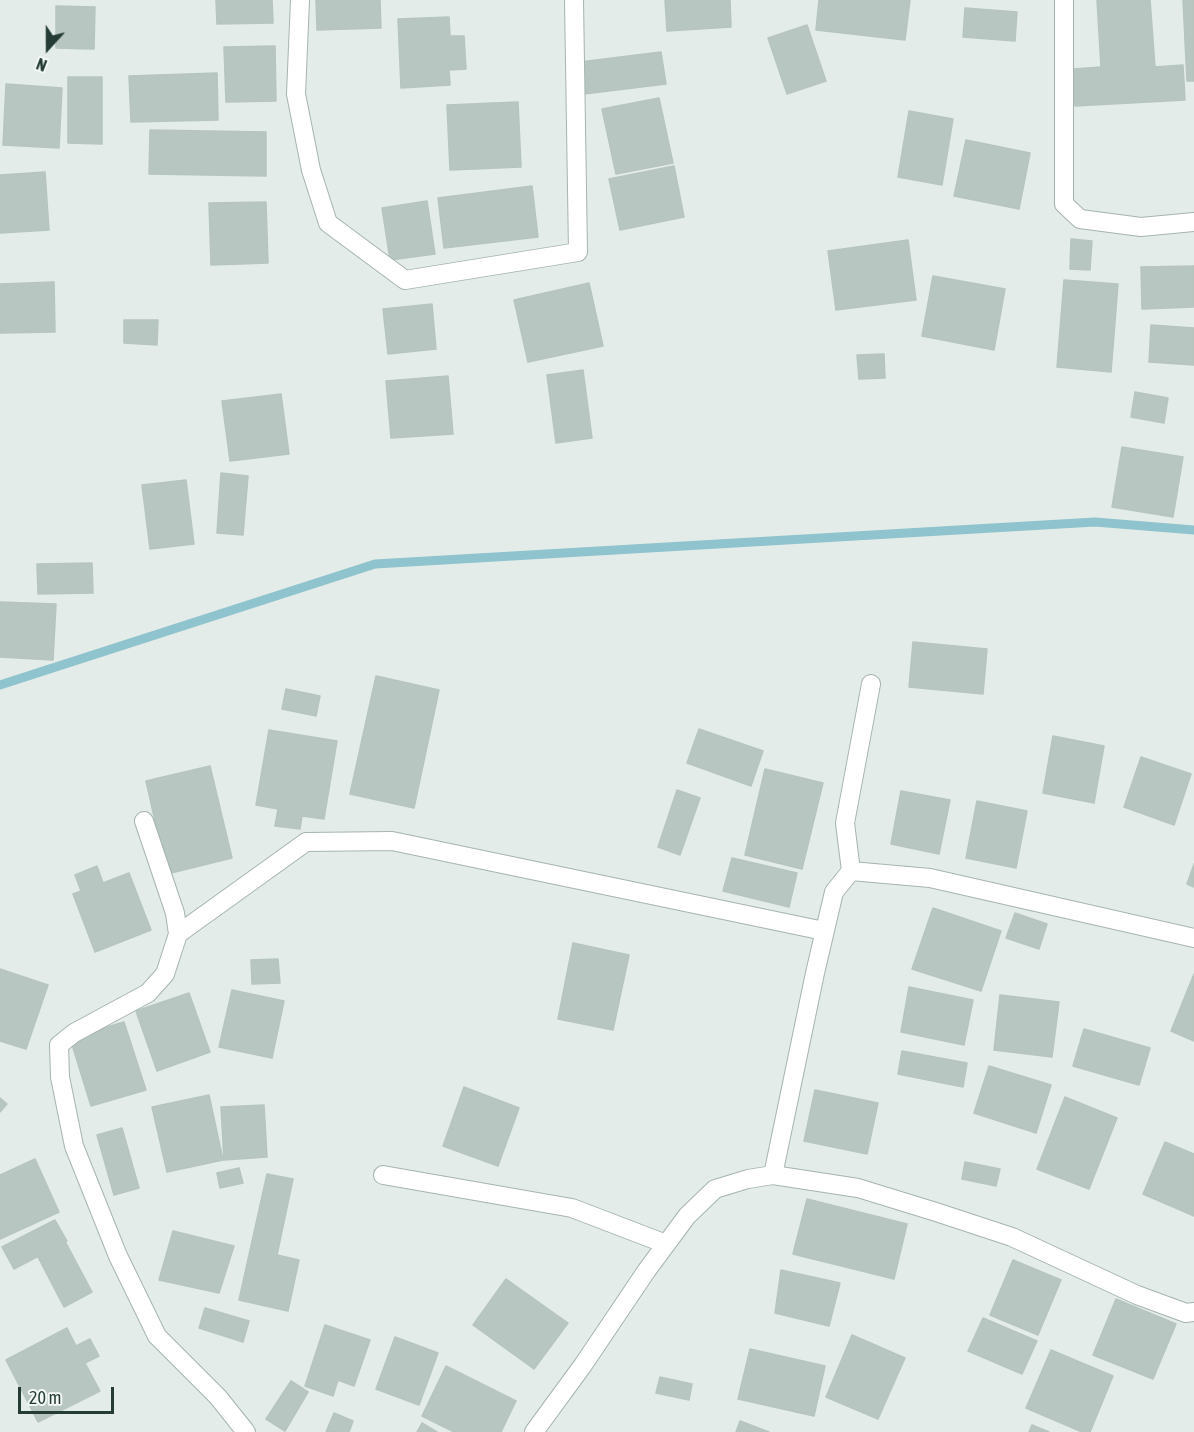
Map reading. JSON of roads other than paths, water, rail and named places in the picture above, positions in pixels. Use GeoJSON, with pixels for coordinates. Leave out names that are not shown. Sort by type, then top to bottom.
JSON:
{"type":"FeatureCollection","features":[{"type":"Feature","properties":{"kind":"street"},"geometry":{"type":"LineString","coordinates":[[300,0],[296,93],[311,170],[328,223],[405,280],[578,252],[574,0]]}},
{"type":"Feature","properties":{"kind":"street"},"geometry":{"type":"LineString","coordinates":[[1064,0],[1064,204],[1080,219],[1141,227],[1194,222]]}},
{"type":"Feature","properties":{"kind":"street"},"geometry":{"type":"LineString","coordinates":[[773,1175],[834,892],[851,871],[845,823],[872,684]]}},
{"type":"Feature","properties":{"kind":"street"},"geometry":{"type":"LineString","coordinates":[[144,821],[175,913],[178,934],[165,975],[148,993],[74,1033],[59,1045],[60,1077],[74,1146],[118,1256],[157,1336],[218,1397],[246,1432]]}},
{"type":"Feature","properties":{"kind":"street"},"geometry":{"type":"LineString","coordinates":[[178,934],[306,842],[392,841],[824,931]]}},
{"type":"Feature","properties":{"kind":"street"},"geometry":{"type":"LineString","coordinates":[[851,871],[930,878],[1194,938]]}},
{"type":"Feature","properties":{"kind":"street"},"geometry":{"type":"LineString","coordinates":[[383,1175],[572,1208],[666,1244]]}},
{"type":"Feature","properties":{"kind":"street"},"geometry":{"type":"LineString","coordinates":[[534,1432],[687,1216],[715,1189],[748,1179],[773,1175],[858,1188],[1012,1237],[1137,1295],[1186,1313],[1194,1312]]}},
{"type":"Feature","properties":{"kind":"waterway"},"geometry":{"type":"LineString","coordinates":[[0,685],[375,564],[1095,522],[1194,530]]}}]}
